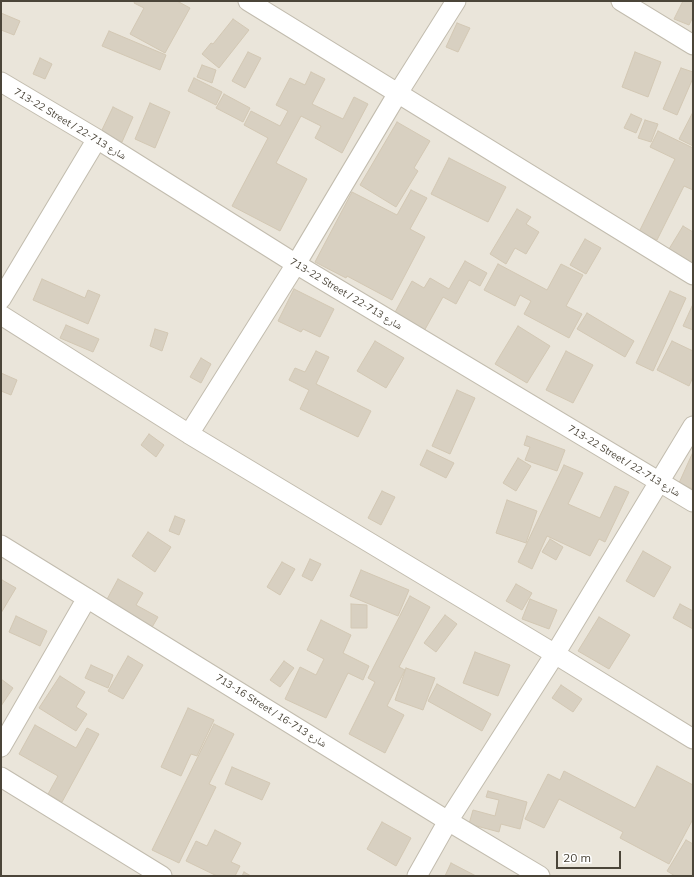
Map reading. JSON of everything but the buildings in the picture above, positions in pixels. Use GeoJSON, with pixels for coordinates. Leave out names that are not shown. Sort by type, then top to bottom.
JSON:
{"type":"FeatureCollection","features":[{"type":"Feature","properties":{"kind":"street"},"geometry":{"type":"LineString","coordinates":[[248,1],[693,274]]}},
{"type":"Feature","properties":{"kind":"street"},"geometry":{"type":"LineString","coordinates":[[189,434],[296,264],[398,93],[456,1]]}},
{"type":"Feature","properties":{"kind":"street"},"geometry":{"type":"LineString","coordinates":[[621,1],[693,45]]}},
{"type":"Feature","properties":{"kind":"street","name":"713-22 Street / شارع 713-22"},"geometry":{"type":"LineString","coordinates":[[1,82],[296,264],[693,502]]}},
{"type":"Feature","properties":{"kind":"street"},"geometry":{"type":"LineString","coordinates":[[1,299],[97,140]]}},
{"type":"Feature","properties":{"kind":"street"},"geometry":{"type":"LineString","coordinates":[[1,314],[189,434],[555,654],[693,739]]}},
{"type":"Feature","properties":{"kind":"street"},"geometry":{"type":"LineString","coordinates":[[417,876],[448,821],[555,654],[693,426]]}},
{"type":"Feature","properties":{"kind":"street","name":"713-16 Street / شارع 713-16"},"geometry":{"type":"LineString","coordinates":[[1,545],[448,821],[540,876]]}},
{"type":"Feature","properties":{"kind":"street"},"geometry":{"type":"LineString","coordinates":[[1,747],[87,598]]}},
{"type":"Feature","properties":{"kind":"street"},"geometry":{"type":"LineString","coordinates":[[1,777],[162,876]]}},
{"type":"Feature","properties":{"kind":"shaded area"},"geometry":{"type":"Polygon","coordinates":[[[1,1],[693,1],[693,876],[1,876],[1,1]]]}}]}
